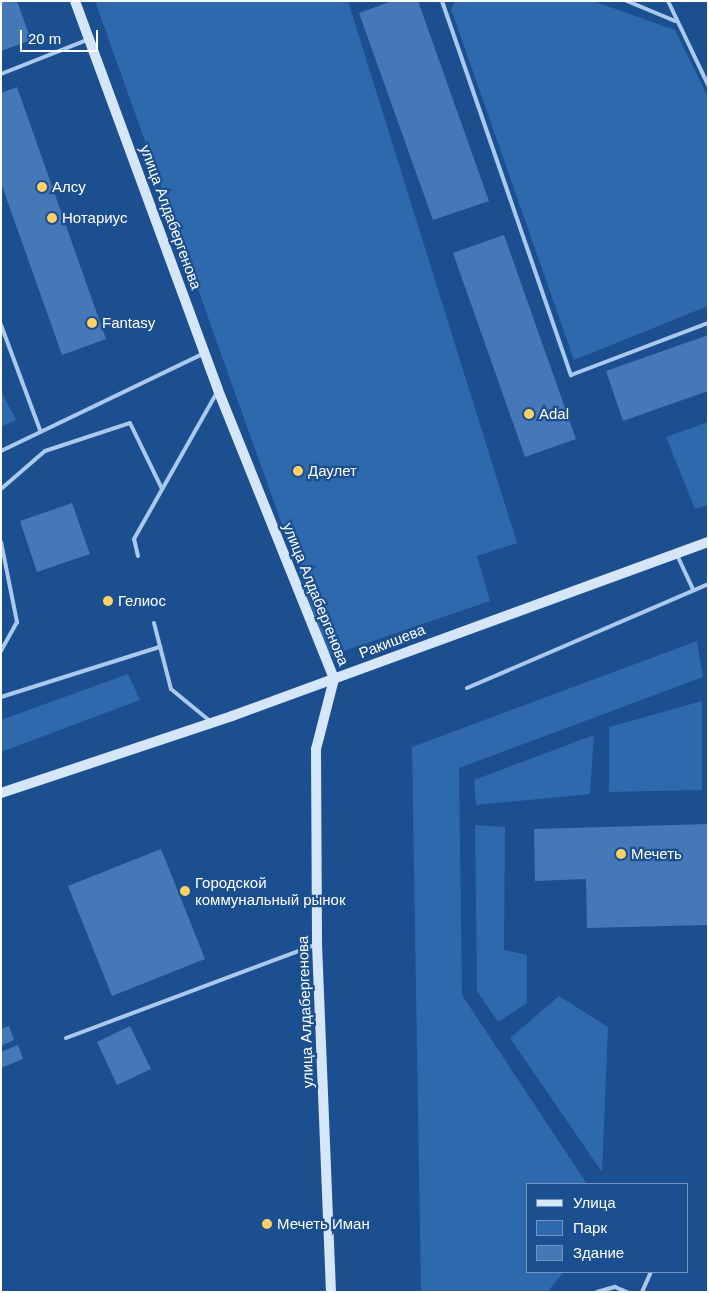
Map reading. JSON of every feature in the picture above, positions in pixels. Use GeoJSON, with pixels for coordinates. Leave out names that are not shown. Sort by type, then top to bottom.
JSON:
{"type":"FeatureCollection","features":[{"type":"Feature","properties":{"kind":"street","name":"улица Алдабергенова"},"geometry":{"type":"LineString","coordinates":[[75,1],[218,390],[334,679],[316,749],[317,944],[331,1292]]}},
{"type":"Feature","properties":{"kind":"street","name":"Ракишева"},"geometry":{"type":"LineString","coordinates":[[1,793],[334,679],[708,542]]}},
{"type":"Feature","properties":{"kind":"lane"},"geometry":{"type":"LineString","coordinates":[[442,1],[571,374],[708,323]]}},
{"type":"Feature","properties":{"kind":"lane"},"geometry":{"type":"LineString","coordinates":[[627,1],[675,21]]}},
{"type":"Feature","properties":{"kind":"lane"},"geometry":{"type":"LineString","coordinates":[[668,1],[675,21],[708,85]]}},
{"type":"Feature","properties":{"kind":"lane"},"geometry":{"type":"LineString","coordinates":[[1,74],[89,39]]}},
{"type":"Feature","properties":{"kind":"lane"},"geometry":{"type":"LineString","coordinates":[[1,325],[40,430]]}},
{"type":"Feature","properties":{"kind":"lane"},"geometry":{"type":"LineString","coordinates":[[1,451],[40,430],[205,353]]}},
{"type":"Feature","properties":{"kind":"lane"},"geometry":{"type":"LineString","coordinates":[[138,556],[134,539],[218,390]]}},
{"type":"Feature","properties":{"kind":"lane"},"geometry":{"type":"LineString","coordinates":[[1,489],[45,451],[130,423],[162,489]]}},
{"type":"Feature","properties":{"kind":"lane"},"geometry":{"type":"LineString","coordinates":[[1,542],[17,622],[1,651]]}},
{"type":"Feature","properties":{"kind":"lane"},"geometry":{"type":"LineString","coordinates":[[676,553],[693,590]]}},
{"type":"Feature","properties":{"kind":"lane"},"geometry":{"type":"LineString","coordinates":[[467,688],[708,584]]}},
{"type":"Feature","properties":{"kind":"lane"},"geometry":{"type":"LineString","coordinates":[[154,623],[171,689],[210,722]]}},
{"type":"Feature","properties":{"kind":"lane"},"geometry":{"type":"LineString","coordinates":[[1,698],[160,647]]}},
{"type":"Feature","properties":{"kind":"lane"},"geometry":{"type":"LineString","coordinates":[[66,1038],[317,944]]}},
{"type":"Feature","properties":{"kind":"lane"},"geometry":{"type":"LineString","coordinates":[[642,1292],[651,1273]]}},
{"type":"Feature","properties":{"kind":"lane"},"geometry":{"type":"LineString","coordinates":[[597,1292],[615,1287],[627,1292]]}},
{"type":"Feature","properties":{"kind":"green space"},"geometry":{"type":"Polygon","coordinates":[[[95,1],[348,1],[517,543],[477,556],[490,601],[329,656],[95,1]]]}},
{"type":"Feature","properties":{"kind":"green space"},"geometry":{"type":"Polygon","coordinates":[[[455,1],[593,1],[675,30],[708,97],[708,306],[574,360],[451,9],[455,1]]]}},
{"type":"Feature","properties":{"kind":"green space"},"geometry":{"type":"Polygon","coordinates":[[[1,391],[16,420],[1,427],[1,391]]]}},
{"type":"Feature","properties":{"kind":"green space"},"geometry":{"type":"Polygon","coordinates":[[[708,422],[708,505],[695,509],[666,437],[708,422]]]}},
{"type":"Feature","properties":{"kind":"green space"},"geometry":{"type":"Polygon","coordinates":[[[697,641],[703,677],[459,768],[462,995],[586,1183],[526,1183],[526,1273],[563,1273],[547,1292],[421,1292],[412,747],[697,641]]]}},
{"type":"Feature","properties":{"kind":"green space"},"geometry":{"type":"Polygon","coordinates":[[[128,674],[140,700],[1,752],[1,720],[128,674]]]}},
{"type":"Feature","properties":{"kind":"green space"},"geometry":{"type":"Polygon","coordinates":[[[702,701],[702,790],[609,792],[609,727],[702,701]]]}},
{"type":"Feature","properties":{"kind":"green space"},"geometry":{"type":"Polygon","coordinates":[[[594,735],[590,794],[476,805],[474,780],[594,735]]]}},
{"type":"Feature","properties":{"kind":"green space"},"geometry":{"type":"Polygon","coordinates":[[[475,825],[505,827],[504,950],[527,955],[527,1003],[498,1022],[477,991],[475,825]]]}},
{"type":"Feature","properties":{"kind":"green space"},"geometry":{"type":"Polygon","coordinates":[[[559,996],[608,1027],[602,1172],[510,1038],[559,996]]]}},
{"type":"Feature","properties":{"kind":"building"},"geometry":{"type":"Polygon","coordinates":[[[1,1],[17,1],[31,40],[1,51],[1,1]]]}},
{"type":"Feature","properties":{"kind":"building"},"geometry":{"type":"Polygon","coordinates":[[[392,1],[418,1],[489,201],[433,220],[359,13],[392,1]]]}},
{"type":"Feature","properties":{"kind":"building"},"geometry":{"type":"Polygon","coordinates":[[[17,87],[106,339],[62,355],[1,183],[1,93],[17,87]]]}},
{"type":"Feature","properties":{"kind":"building"},"geometry":{"type":"Polygon","coordinates":[[[504,235],[576,439],[525,457],[453,253],[504,235]]]}},
{"type":"Feature","properties":{"kind":"building"},"geometry":{"type":"Polygon","coordinates":[[[708,335],[708,391],[623,421],[606,371],[708,335]]]}},
{"type":"Feature","properties":{"kind":"building"},"geometry":{"type":"Polygon","coordinates":[[[72,503],[90,554],[37,572],[20,521],[72,503]]]}},
{"type":"Feature","properties":{"kind":"building","name":"Мечеть"},"geometry":{"type":"Polygon","coordinates":[[[708,824],[708,925],[587,928],[586,879],[535,881],[534,829],[708,824]]]}},
{"type":"Feature","properties":{"kind":"building"},"geometry":{"type":"Polygon","coordinates":[[[161,849],[205,959],[112,996],[68,886],[161,849]]]}},
{"type":"Feature","properties":{"kind":"building"},"geometry":{"type":"Polygon","coordinates":[[[9,1026],[14,1040],[1,1046],[1,1029],[9,1026]]]}},
{"type":"Feature","properties":{"kind":"building"},"geometry":{"type":"Polygon","coordinates":[[[130,1026],[151,1069],[117,1085],[97,1042],[130,1026]]]}},
{"type":"Feature","properties":{"kind":"building"},"geometry":{"type":"Polygon","coordinates":[[[18,1045],[23,1059],[1,1068],[1,1052],[18,1045]]]}},
{"type":"Feature","properties":{"kind":"place","name":"Алсу"},"geometry":{"type":"Point","coordinates":[42,187]}},
{"type":"Feature","properties":{"kind":"place","name":"Нотариус"},"geometry":{"type":"Point","coordinates":[52,218]}},
{"type":"Feature","properties":{"kind":"place","name":"Fantasy"},"geometry":{"type":"Point","coordinates":[92,323]}},
{"type":"Feature","properties":{"kind":"place","name":"Adal"},"geometry":{"type":"Point","coordinates":[529,414]}},
{"type":"Feature","properties":{"kind":"place","name":"Даулет"},"geometry":{"type":"Point","coordinates":[298,471]}},
{"type":"Feature","properties":{"kind":"place","name":"Гелиос"},"geometry":{"type":"Point","coordinates":[108,601]}},
{"type":"Feature","properties":{"kind":"place","name":"Мечеть"},"geometry":{"type":"Point","coordinates":[621,854]}},
{"type":"Feature","properties":{"kind":"place","name":"Городской коммунальный рынок"},"geometry":{"type":"Point","coordinates":[185,891]}},
{"type":"Feature","properties":{"kind":"place","name":"Мечеть Иман"},"geometry":{"type":"Point","coordinates":[267,1224]}}]}
